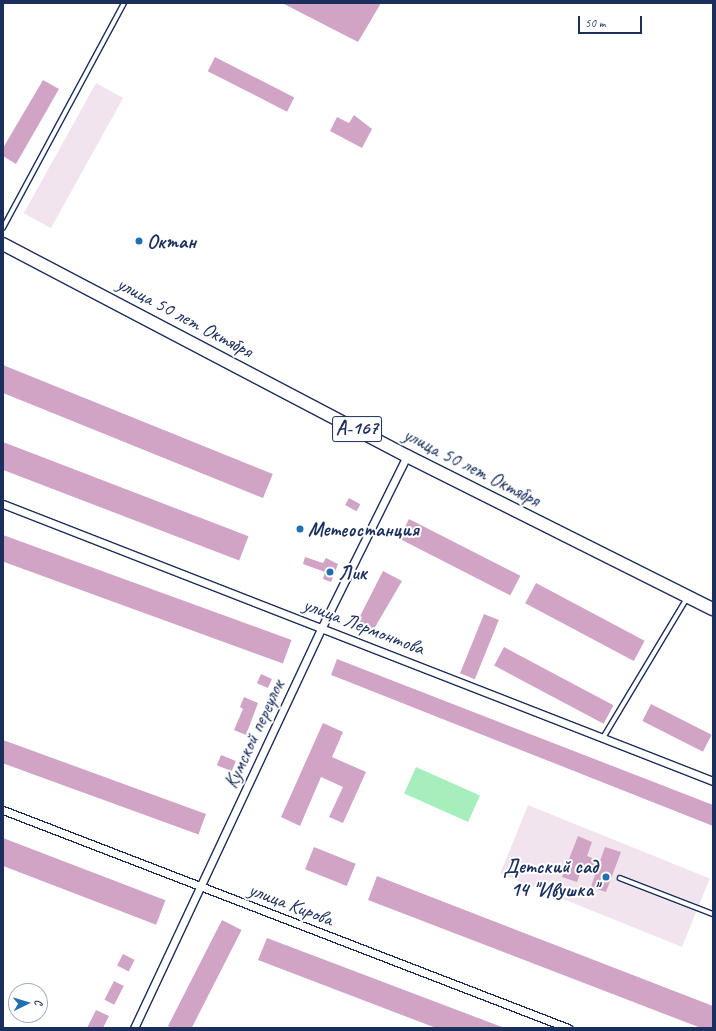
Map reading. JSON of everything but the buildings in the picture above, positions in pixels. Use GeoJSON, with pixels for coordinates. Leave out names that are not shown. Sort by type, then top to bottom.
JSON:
{"type":"FeatureCollection","features":[{"type":"Feature","properties":{"kind":"highway","name":"улица 50 лет Октября"},"geometry":{"type":"LineString","coordinates":[[3,244],[407,456],[713,609]]}},
{"type":"Feature","properties":{"kind":"street","name":"Кумской переулок"},"geometry":{"type":"LineString","coordinates":[[134,1028],[322,627],[407,456]]}},
{"type":"Feature","properties":{"kind":"street","name":"улица Лермонтова"},"geometry":{"type":"LineString","coordinates":[[3,504],[322,627],[713,781]]}},
{"type":"Feature","properties":{"kind":"street","name":"улица Кирова"},"geometry":{"type":"LineString","coordinates":[[3,810],[568,1028]]}},
{"type":"Feature","properties":{"kind":"lane"},"geometry":{"type":"LineString","coordinates":[[3,228],[124,3]]}},
{"type":"Feature","properties":{"kind":"lane"},"geometry":{"type":"LineString","coordinates":[[603,738],[689,596]]}},
{"type":"Feature","properties":{"kind":"lane"},"geometry":{"type":"LineString","coordinates":[[620,878],[713,914]]}},
{"type":"Feature","properties":{"kind":"shaded area"},"geometry":{"type":"Polygon","coordinates":[[[96,83],[123,98],[51,228],[24,213],[96,83]]]}},
{"type":"Feature","properties":{"kind":"shaded area","name":"Детский сад 14 \"Ивушка\""},"geometry":{"type":"Polygon","coordinates":[[[528,805],[710,878],[682,947],[500,874],[528,805]]]}},
{"type":"Feature","properties":{"kind":"green space"},"geometry":{"type":"Polygon","coordinates":[[[416,767],[480,795],[468,822],[404,793],[416,767]]]}},
{"type":"Feature","properties":{"kind":"place","name":"Октан"},"geometry":{"type":"Point","coordinates":[139,241]}},
{"type":"Feature","properties":{"kind":"place","name":"Метеостанция"},"geometry":{"type":"Point","coordinates":[300,529]}},
{"type":"Feature","properties":{"kind":"place","name":"Лик"},"geometry":{"type":"Point","coordinates":[330,572]}},
{"type":"Feature","properties":{"kind":"place","name":"Детский сад 14 \"Ивушка\""},"geometry":{"type":"Point","coordinates":[606,877]}}]}
